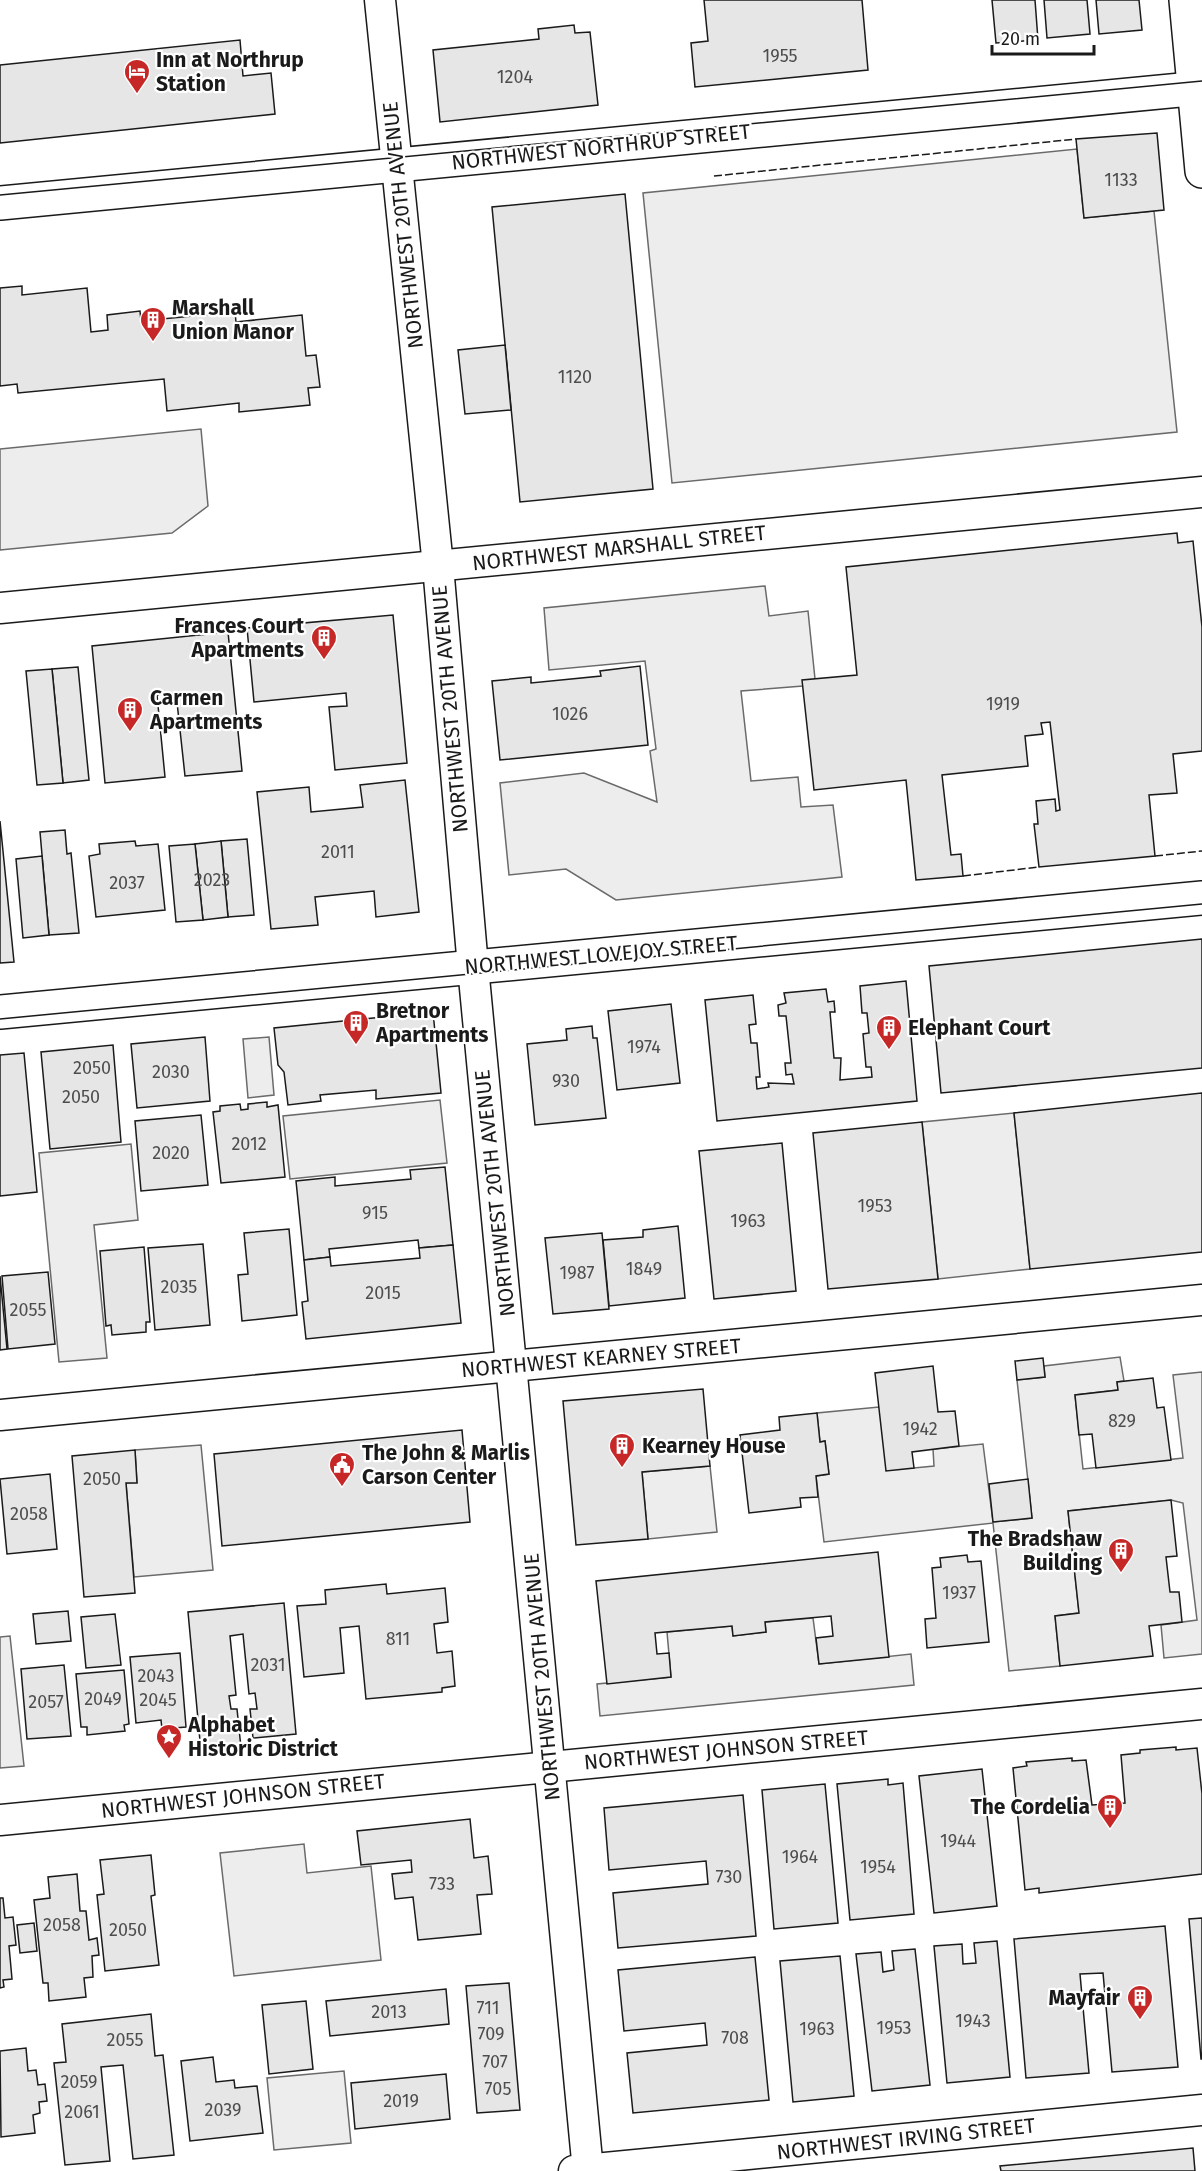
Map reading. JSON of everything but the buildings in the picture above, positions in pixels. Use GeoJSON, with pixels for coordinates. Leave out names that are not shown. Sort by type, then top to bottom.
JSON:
{"type":"FeatureCollection","features":[{"type":"Feature","properties":{"kind":"street","name":"NORTHWEST 20TH AVENUE"},"geometry":{"type":"LineString","coordinates":[[380,0],[438,566],[473,967],[513,1366],[550,1767],[583,2171]]}},
{"type":"Feature","properties":{"kind":"street"},"geometry":{"type":"LineString","coordinates":[[1186,0],[1198,89],[1202,171]]}},
{"type":"Feature","properties":{"kind":"street","name":"NORTHWEST NORTHRUP STREET"},"geometry":{"type":"LineString","coordinates":[[0,203],[1198,89]]}},
{"type":"Feature","properties":{"kind":"street","name":"NORTHWEST MARSHALL STREET"},"geometry":{"type":"LineString","coordinates":[[0,608],[1202,492]]}},
{"type":"Feature","properties":{"kind":"street","name":"NORTHWEST LOVEJOY STREET"},"geometry":{"type":"LineString","coordinates":[[0,1012],[1202,898]]}},
{"type":"Feature","properties":{"kind":"street","name":"NORTHWEST KEARNEY STREET"},"geometry":{"type":"LineString","coordinates":[[0,1415],[1202,1300]]}},
{"type":"Feature","properties":{"kind":"street","name":"NORTHWEST JOHNSON STREET"},"geometry":{"type":"LineString","coordinates":[[0,1820],[1202,1704]]}},
{"type":"Feature","properties":{"kind":"street","name":"NORTHWEST IRVING STREET"},"geometry":{"type":"LineString","coordinates":[[583,2171],[1202,2110]]}},
{"type":"Feature","properties":{"kind":"shaded area"},"geometry":{"type":"Polygon","coordinates":[[[1077,149],[1084,218],[1154,211],[1177,432],[672,483],[643,193],[1077,149]]]}},
{"type":"Feature","properties":{"kind":"shaded area"},"geometry":{"type":"Polygon","coordinates":[[[201,429],[208,506],[172,533],[0,550],[0,449],[201,429]]]}},
{"type":"Feature","properties":{"kind":"shaded area"},"geometry":{"type":"Polygon","coordinates":[[[765,586],[769,616],[808,611],[815,679],[803,686],[741,691],[751,781],[798,777],[801,807],[833,805],[842,877],[616,900],[566,869],[509,875],[500,783],[584,773],[657,802],[650,751],[656,749],[645,661],[549,670],[544,608],[765,586]]]}},
{"type":"Feature","properties":{"kind":"shaded area"},"geometry":{"type":"Polygon","coordinates":[[[269,1037],[274,1095],[248,1098],[243,1039],[269,1037]]]}},
{"type":"Feature","properties":{"kind":"shaded area"},"geometry":{"type":"Polygon","coordinates":[[[440,1100],[447,1163],[290,1179],[283,1116],[440,1100]]]}},
{"type":"Feature","properties":{"kind":"shaded area"},"geometry":{"type":"Polygon","coordinates":[[[1014,1113],[1030,1269],[938,1279],[922,1122],[1014,1113]]]}},
{"type":"Feature","properties":{"kind":"shaded area"},"geometry":{"type":"Polygon","coordinates":[[[131,1144],[138,1220],[94,1225],[107,1358],[59,1362],[39,1153],[131,1144]]]}},
{"type":"Feature","properties":{"kind":"shaded area"},"geometry":{"type":"Polygon","coordinates":[[[1120,1357],[1124,1381],[1117,1382],[1118,1390],[1075,1395],[1083,1469],[1183,1458],[1173,1375],[1202,1372],[1202,1654],[1164,1658],[1161,1625],[1197,1620],[1183,1503],[1171,1500],[1068,1511],[1079,1613],[1055,1616],[1060,1666],[1009,1671],[993,1523],[824,1542],[816,1476],[829,1474],[825,1441],[820,1442],[817,1413],[879,1407],[914,1468],[934,1466],[933,1449],[983,1444],[993,1522],[1032,1518],[1017,1380],[1045,1377],[1044,1366],[1120,1357]]]}},
{"type":"Feature","properties":{"kind":"shaded area"},"geometry":{"type":"Polygon","coordinates":[[[201,1445],[213,1570],[134,1577],[126,1483],[137,1482],[135,1450],[201,1445]]]}},
{"type":"Feature","properties":{"kind":"shaded area"},"geometry":{"type":"Polygon","coordinates":[[[710,1466],[717,1532],[648,1539],[642,1472],[710,1466]]]}},
{"type":"Feature","properties":{"kind":"shaded area"},"geometry":{"type":"Polygon","coordinates":[[[813,1618],[819,1664],[911,1654],[914,1685],[600,1716],[597,1684],[671,1677],[667,1632],[732,1626],[733,1636],[766,1632],[765,1622],[813,1618]]]}},
{"type":"Feature","properties":{"kind":"shaded area"},"geometry":{"type":"Polygon","coordinates":[[[10,1636],[24,1766],[0,1768],[0,1637],[10,1636]]]}},
{"type":"Feature","properties":{"kind":"shaded area"},"geometry":{"type":"Polygon","coordinates":[[[304,1844],[307,1873],[371,1866],[381,1960],[234,1976],[220,1853],[304,1844]]]}},
{"type":"Feature","properties":{"kind":"shaded area"},"geometry":{"type":"Polygon","coordinates":[[[344,2071],[351,2143],[274,2150],[267,2078],[344,2071]]]}},
{"type":"Feature","properties":{"kind":"tram line"},"geometry":{"type":"LineString","coordinates":[[0,195],[1202,81]]}},
{"type":"Feature","properties":{"kind":"tram line"},"geometry":{"type":"LineString","coordinates":[[0,1019],[1202,904]]}},
{"type":"Feature","properties":{"kind":"fence"},"geometry":{"type":"LineString","coordinates":[[714,176],[1076,139]]}},
{"type":"Feature","properties":{"kind":"fence"},"geometry":{"type":"LineString","coordinates":[[1155,856],[1202,851]]}},
{"type":"Feature","properties":{"kind":"fence"},"geometry":{"type":"LineString","coordinates":[[963,876],[1039,867]]}},
{"type":"Feature","properties":{"kind":"place","name":"Inn at Northrup Station"},"geometry":{"type":"Point","coordinates":[137,95]}},
{"type":"Feature","properties":{"kind":"place","name":"Marshall Union Manor"},"geometry":{"type":"Point","coordinates":[153,343]}},
{"type":"Feature","properties":{"kind":"place","name":"Frances Court Apartments"},"geometry":{"type":"Point","coordinates":[324,661]}},
{"type":"Feature","properties":{"kind":"place","name":"Carmen Apartments"},"geometry":{"type":"Point","coordinates":[130,733]}},
{"type":"Feature","properties":{"kind":"place","name":"Bretnor Apartments"},"geometry":{"type":"Point","coordinates":[356,1046]}},
{"type":"Feature","properties":{"kind":"place","name":"Elephant Court"},"geometry":{"type":"Point","coordinates":[889,1051]}},
{"type":"Feature","properties":{"kind":"place","name":"Kearney House"},"geometry":{"type":"Point","coordinates":[622,1469]}},
{"type":"Feature","properties":{"kind":"place","name":"The John & Marlis Carson Center"},"geometry":{"type":"Point","coordinates":[342,1488]}},
{"type":"Feature","properties":{"kind":"place","name":"The Bradshaw Building"},"geometry":{"type":"Point","coordinates":[1121,1574]}},
{"type":"Feature","properties":{"kind":"place","name":"Alphabet Historic District"},"geometry":{"type":"Point","coordinates":[169,1760]}},
{"type":"Feature","properties":{"kind":"place","name":"The Cordelia"},"geometry":{"type":"Point","coordinates":[1110,1830]}},
{"type":"Feature","properties":{"kind":"place","name":"Mayfair"},"geometry":{"type":"Point","coordinates":[1140,2021]}}]}
